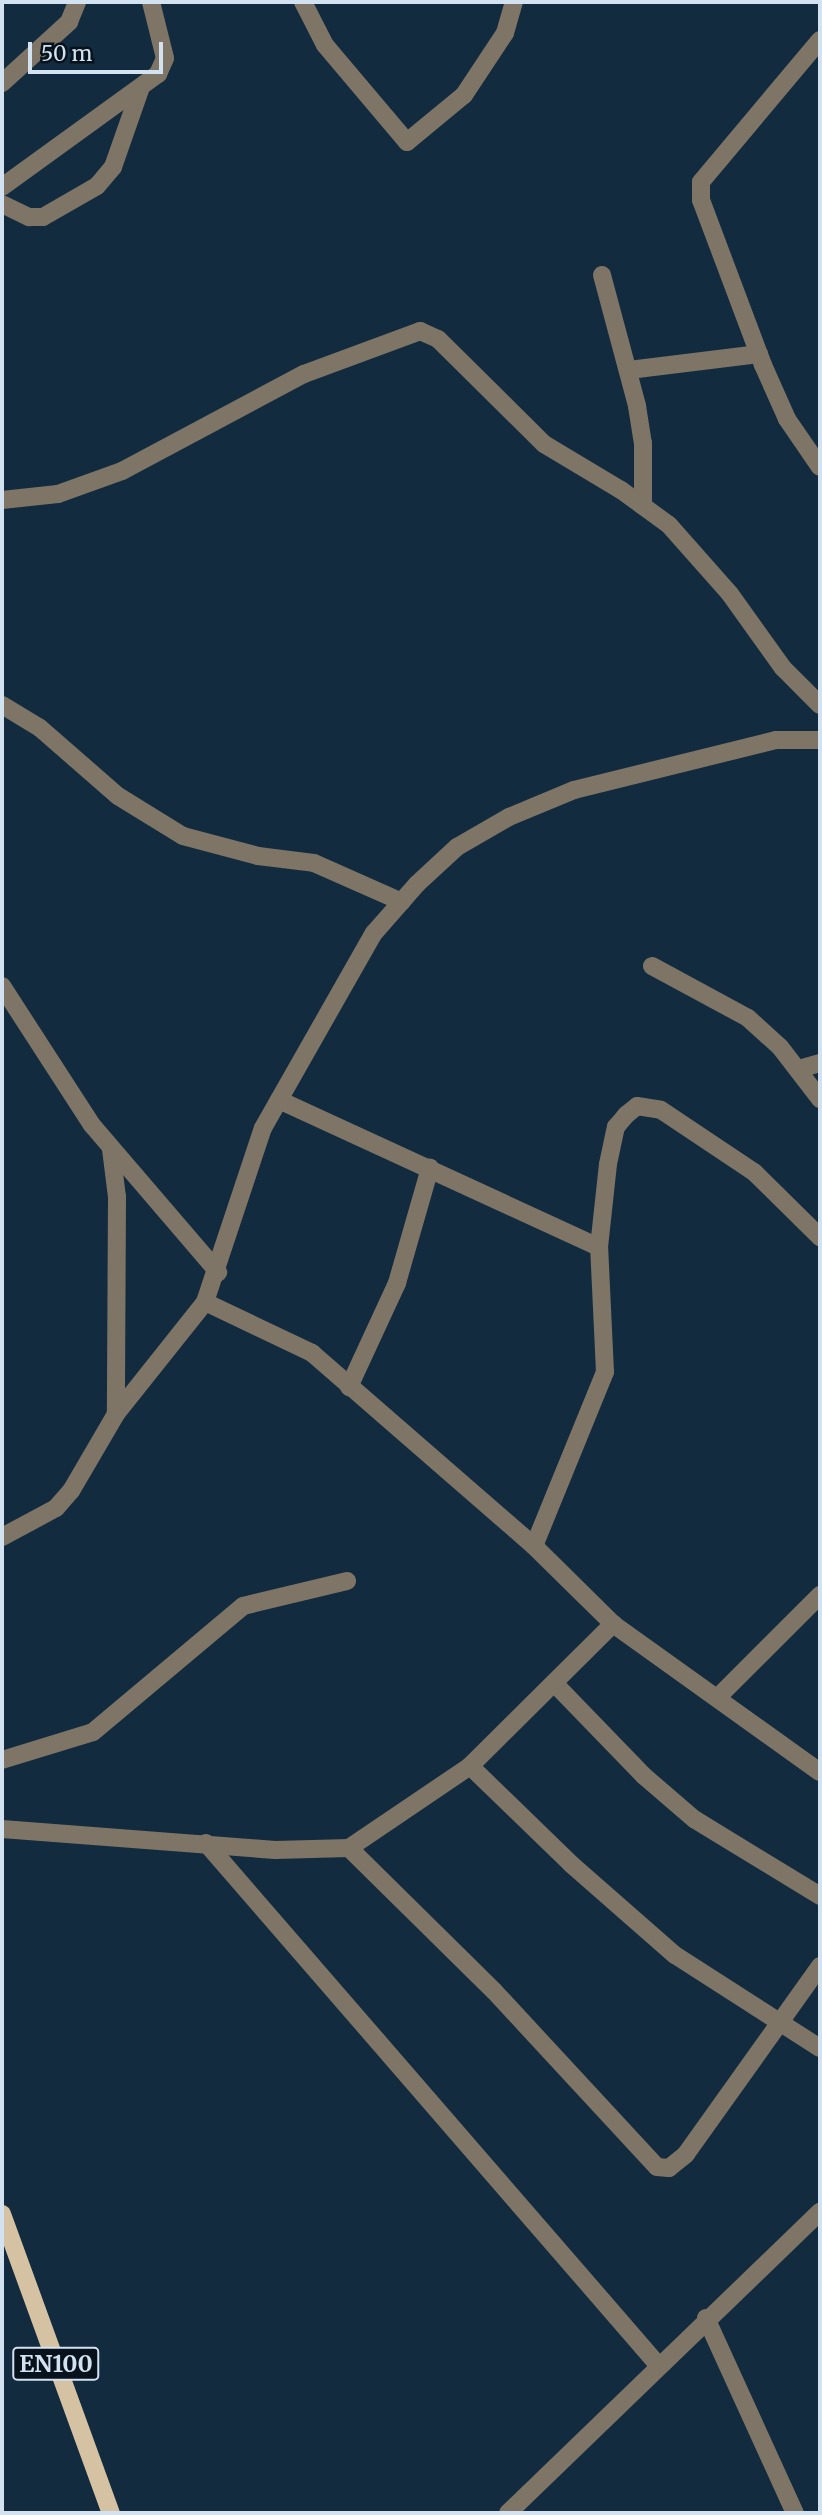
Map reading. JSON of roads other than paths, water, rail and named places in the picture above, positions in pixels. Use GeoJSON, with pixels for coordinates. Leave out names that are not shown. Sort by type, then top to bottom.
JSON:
{"type":"FeatureCollection","features":[{"type":"Feature","properties":{"kind":"main road","name":"EN100"},"geometry":{"type":"LineString","coordinates":[[2,2214],[111,2513]]}},
{"type":"Feature","properties":{"kind":"street"},"geometry":{"type":"LineString","coordinates":[[2,83],[69,22],[77,2]]}},
{"type":"Feature","properties":{"kind":"street"},"geometry":{"type":"LineString","coordinates":[[2,187],[141,90],[158,74],[165,58],[151,2]]}},
{"type":"Feature","properties":{"kind":"street"},"geometry":{"type":"LineString","coordinates":[[303,2],[325,45],[407,142],[464,94],[505,33],[514,2]]}},
{"type":"Feature","properties":{"kind":"street"},"geometry":{"type":"LineString","coordinates":[[820,40],[701,182],[701,200],[759,354],[787,419],[820,467]]}},
{"type":"Feature","properties":{"kind":"street"},"geometry":{"type":"LineString","coordinates":[[2,204],[29,217],[43,216],[97,186],[113,167],[141,90]]}},
{"type":"Feature","properties":{"kind":"street"},"geometry":{"type":"LineString","coordinates":[[602,275],[629,370],[643,443],[643,506]]}},
{"type":"Feature","properties":{"kind":"street"},"geometry":{"type":"LineString","coordinates":[[2,500],[58,495],[122,471],[304,374],[420,331],[438,339],[544,444],[643,506],[678,535],[730,594],[783,668],[820,705]]}},
{"type":"Feature","properties":{"kind":"street"},"geometry":{"type":"LineString","coordinates":[[629,370],[759,354]]}},
{"type":"Feature","properties":{"kind":"street"},"geometry":{"type":"LineString","coordinates":[[2,705],[40,727],[118,796],[183,836],[258,856],[314,863],[402,902]]}},
{"type":"Feature","properties":{"kind":"street"},"geometry":{"type":"LineString","coordinates":[[2,1538],[56,1508],[71,1491],[116,1414],[205,1302],[218,1272],[250,1161],[279,1100],[374,933],[457,847],[509,817],[574,790],[776,740],[820,740]]}},
{"type":"Feature","properties":{"kind":"street"},"geometry":{"type":"LineString","coordinates":[[652,966],[748,1018],[799,1069],[820,1100]]}},
{"type":"Feature","properties":{"kind":"street"},"geometry":{"type":"LineString","coordinates":[[2,986],[111,1148],[218,1272]]}},
{"type":"Feature","properties":{"kind":"street"},"geometry":{"type":"LineString","coordinates":[[799,1069],[820,1063]]}},
{"type":"Feature","properties":{"kind":"street"},"geometry":{"type":"LineString","coordinates":[[279,1100],[599,1247]]}},
{"type":"Feature","properties":{"kind":"street"},"geometry":{"type":"LineString","coordinates":[[534,1546],[603,1382],[599,1247],[616,1127],[637,1106],[662,1110],[754,1172],[820,1237]]}},
{"type":"Feature","properties":{"kind":"street"},"geometry":{"type":"LineString","coordinates":[[111,1148],[117,1197],[116,1414]]}},
{"type":"Feature","properties":{"kind":"street"},"geometry":{"type":"LineString","coordinates":[[349,1387],[397,1283],[430,1168]]}},
{"type":"Feature","properties":{"kind":"street"},"geometry":{"type":"LineString","coordinates":[[205,1302],[291,1340],[534,1546],[613,1624],[820,1772]]}},
{"type":"Feature","properties":{"kind":"street"},"geometry":{"type":"LineString","coordinates":[[2,1760],[93,1731],[243,1606],[348,1581]]}},
{"type":"Feature","properties":{"kind":"street"},"geometry":{"type":"LineString","coordinates":[[717,1698],[820,1595]]}},
{"type":"Feature","properties":{"kind":"street"},"geometry":{"type":"LineString","coordinates":[[2,1829],[275,1850],[349,1848],[470,1766],[613,1624]]}},
{"type":"Feature","properties":{"kind":"street"},"geometry":{"type":"LineString","coordinates":[[554,1683],[644,1776],[694,1819],[820,1896]]}},
{"type":"Feature","properties":{"kind":"street"},"geometry":{"type":"LineString","coordinates":[[470,1766],[571,1864],[675,1955],[777,2023],[820,2048]]}},
{"type":"Feature","properties":{"kind":"street"},"geometry":{"type":"LineString","coordinates":[[206,1843],[280,1933],[659,2366]]}},
{"type":"Feature","properties":{"kind":"street"},"geometry":{"type":"LineString","coordinates":[[349,1848],[494,1991],[657,2167],[669,2168],[686,2154],[820,1966]]}},
{"type":"Feature","properties":{"kind":"street"},"geometry":{"type":"LineString","coordinates":[[508,2513],[706,2318],[820,2212]]}},
{"type":"Feature","properties":{"kind":"street"},"geometry":{"type":"LineString","coordinates":[[706,2318],[795,2513]]}}]}
